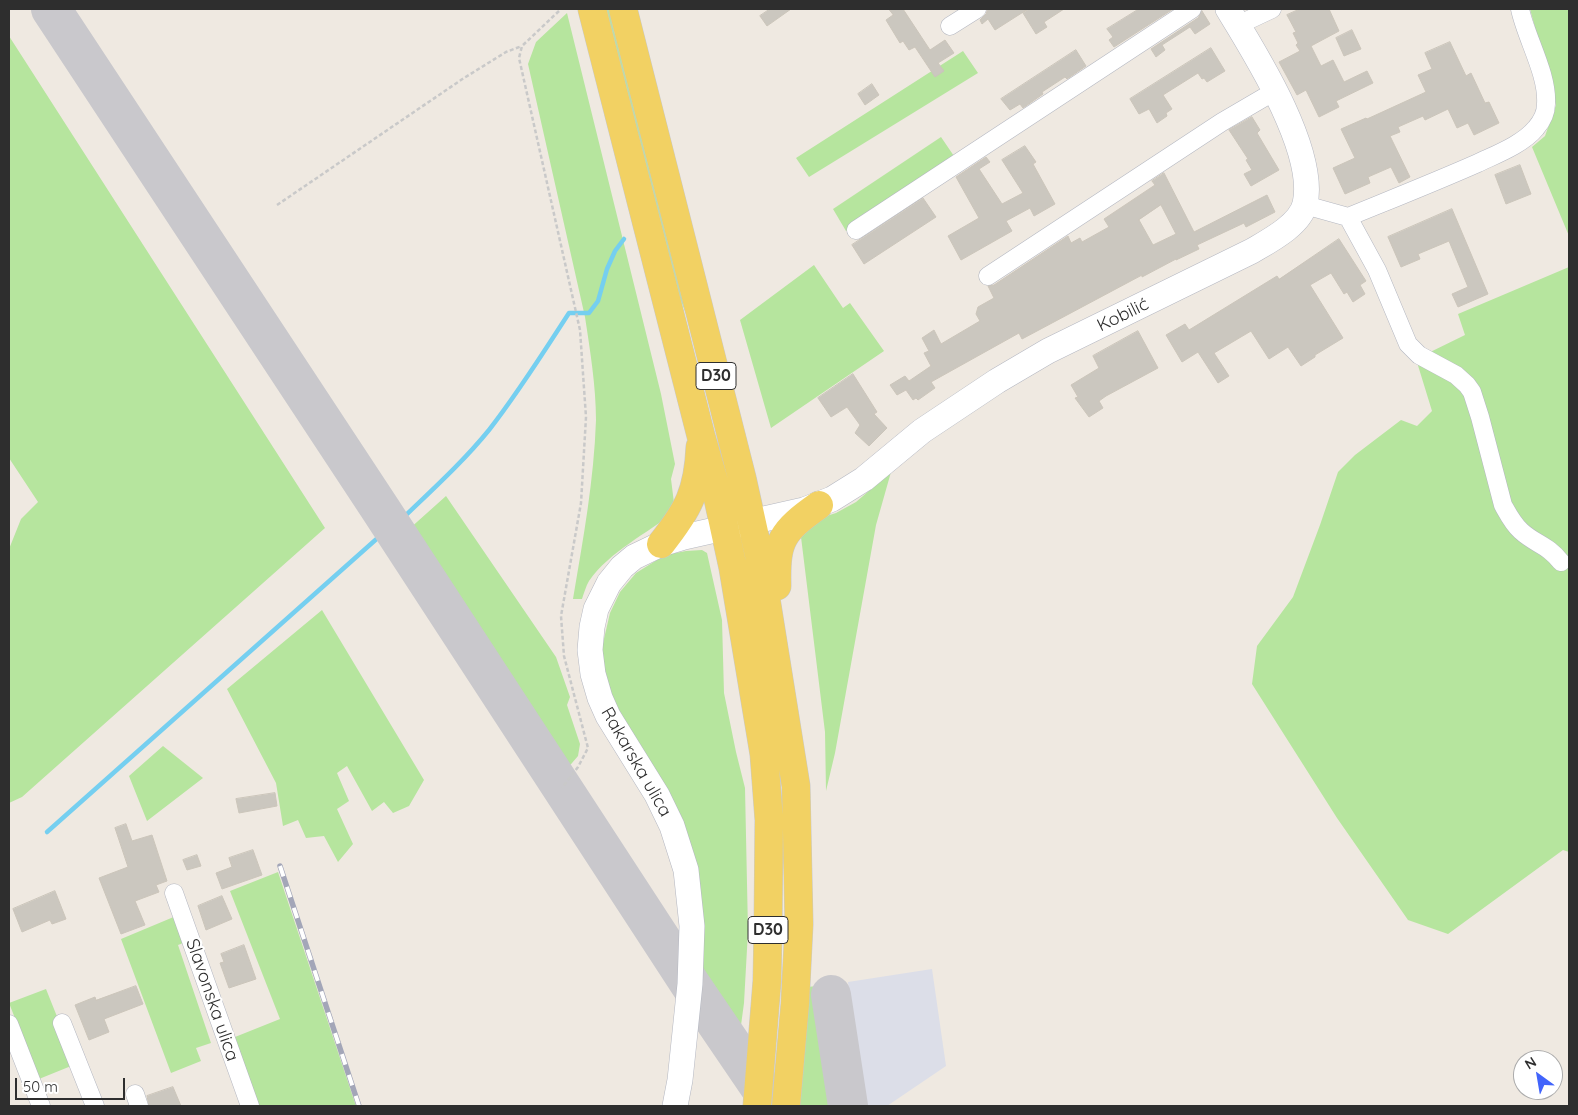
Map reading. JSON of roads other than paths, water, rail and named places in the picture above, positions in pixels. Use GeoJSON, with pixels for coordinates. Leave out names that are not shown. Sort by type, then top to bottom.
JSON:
{"type":"FeatureCollection","features":[{"type":"Feature","properties":{"kind":"main road","name":"D30"},"geometry":{"type":"LineString","coordinates":[[592,9],[715,485],[733,568],[764,754],[769,820],[766,981],[757,1106]]}},
{"type":"Feature","properties":{"kind":"main road","name":"D30"},"geometry":{"type":"LineString","coordinates":[[623,9],[740,468],[759,555],[787,724],[796,786],[799,924],[795,1004],[786,1106]]}},
{"type":"Feature","properties":{"kind":"main road"},"geometry":{"type":"LineString","coordinates":[[1233,17],[1292,128],[1304,165],[1305,205]]}},
{"type":"Feature","properties":{"kind":"main road","name":"Kobilić"},"geometry":{"type":"LineString","coordinates":[[661,544],[819,505],[846,491],[864,479],[922,431],[997,381],[1048,351],[1252,251],[1294,222],[1305,205]]}},
{"type":"Feature","properties":{"kind":"main road"},"geometry":{"type":"LineString","coordinates":[[661,544],[680,519],[691,498],[699,470],[701,436]]}},
{"type":"Feature","properties":{"kind":"main road"},"geometry":{"type":"LineString","coordinates":[[787,724],[789,688],[777,592],[778,551],[791,528],[819,505]]}},
{"type":"Feature","properties":{"kind":"main road","name":"Rakarska ulica"},"geometry":{"type":"LineString","coordinates":[[661,544],[647,550],[622,567],[609,582],[601,597],[592,627],[590,650],[593,674],[600,698],[608,716],[657,794],[672,826],[686,870],[692,926],[690,984],[680,1080],[674,1106]]}},
{"type":"Feature","properties":{"kind":"street"},"geometry":{"type":"LineString","coordinates":[[950,26],[976,9]]}},
{"type":"Feature","properties":{"kind":"street"},"geometry":{"type":"LineString","coordinates":[[856,230],[1192,9]]}},
{"type":"Feature","properties":{"kind":"street"},"geometry":{"type":"LineString","coordinates":[[1233,17],[1272,9]]}},
{"type":"Feature","properties":{"kind":"street"},"geometry":{"type":"LineString","coordinates":[[1305,205],[1348,217],[1432,184],[1498,154],[1526,138],[1544,116],[1546,89],[1520,9]]}},
{"type":"Feature","properties":{"kind":"street"},"geometry":{"type":"LineString","coordinates":[[988,276],[1222,122],[1274,91]]}},
{"type":"Feature","properties":{"kind":"street"},"geometry":{"type":"LineString","coordinates":[[1348,217],[1377,270],[1408,344],[1419,355],[1456,375],[1472,392],[1503,505],[1510,518],[1521,532],[1553,552],[1561,562]]}},
{"type":"Feature","properties":{"kind":"street","name":"Slavonska ulica"},"geometry":{"type":"LineString","coordinates":[[174,893],[250,1106]]}},
{"type":"Feature","properties":{"kind":"street"},"geometry":{"type":"LineString","coordinates":[[62,1023],[96,1106]]}},
{"type":"Feature","properties":{"kind":"street"},"geometry":{"type":"LineString","coordinates":[[9,1024],[41,1106]]}},
{"type":"Feature","properties":{"kind":"waterway"},"geometry":{"type":"LineString","coordinates":[[403,518],[458,465],[489,430],[569,313],[589,313],[598,301],[607,269],[615,251],[624,239]]}},
{"type":"Feature","properties":{"kind":"waterway"},"geometry":{"type":"LineString","coordinates":[[47,832],[381,535]]}},
{"type":"Feature","properties":{"kind":"railway"},"geometry":{"type":"LineString","coordinates":[[280,866],[359,1106]]}}]}
